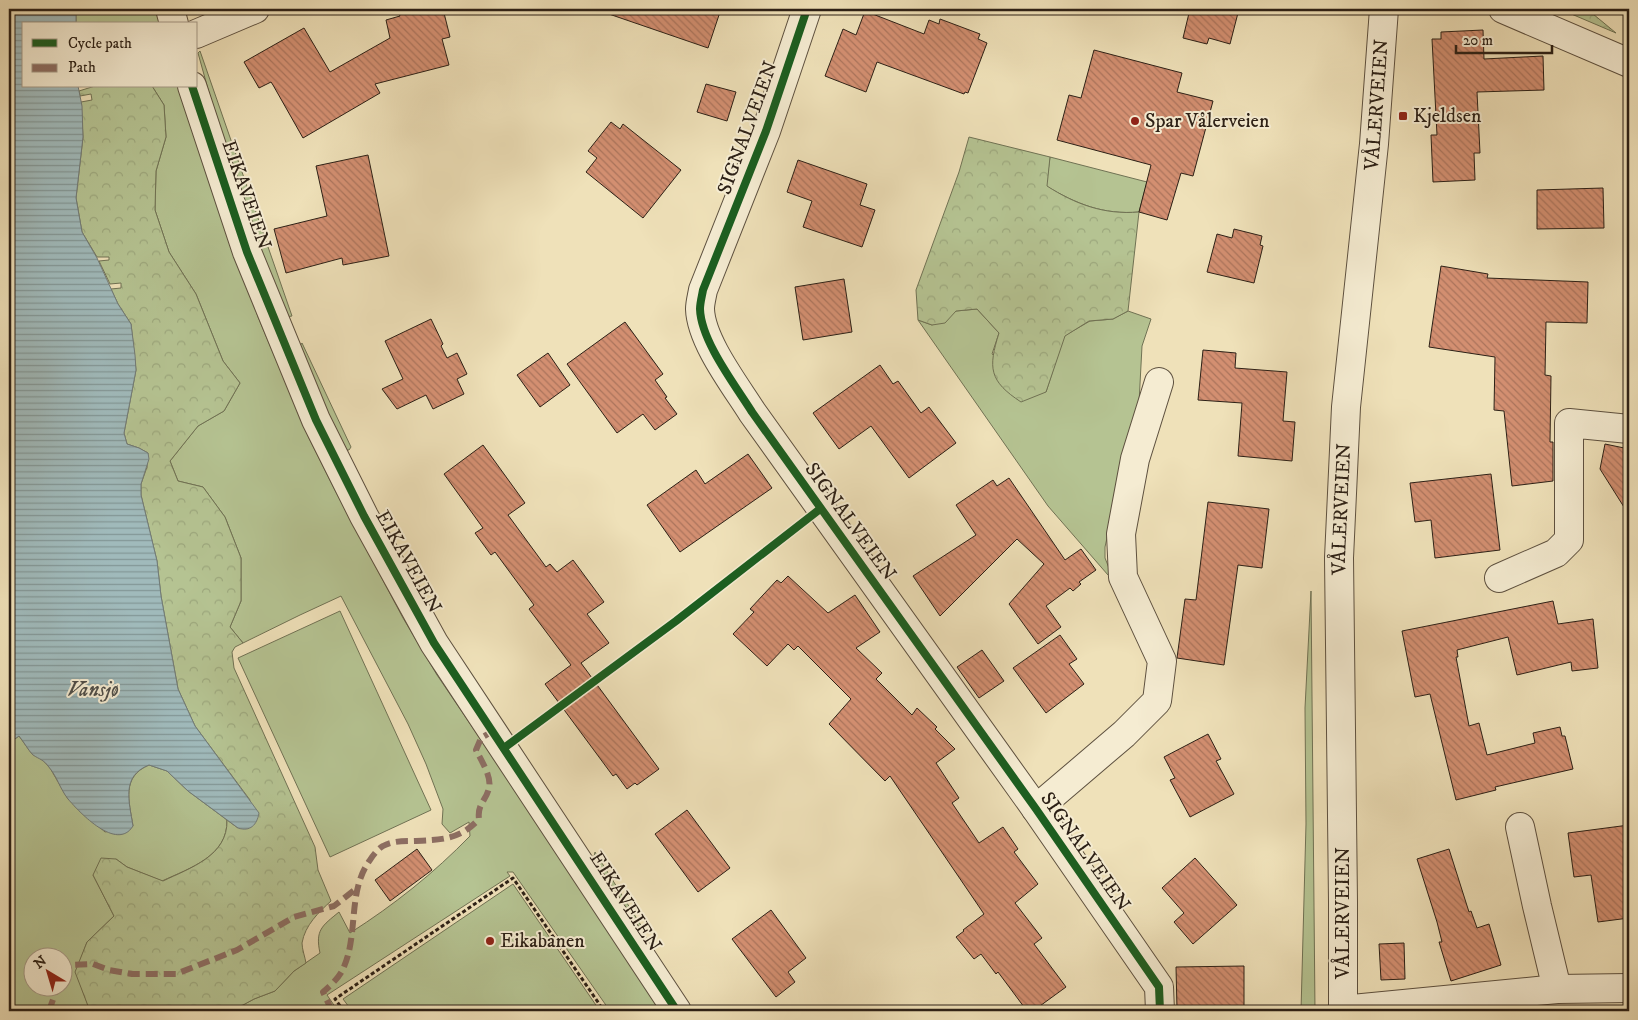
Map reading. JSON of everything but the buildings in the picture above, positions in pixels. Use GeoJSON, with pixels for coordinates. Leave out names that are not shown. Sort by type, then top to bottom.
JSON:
{"type":"FeatureCollection","features":[{"type":"Feature","properties":{"kind":"street"},"geometry":{"type":"LineString","coordinates":[[170,9],[173,22]]}},
{"type":"Feature","properties":{"kind":"street"},"geometry":{"type":"LineString","coordinates":[[198,33],[255,9]]}},
{"type":"Feature","properties":{"kind":"street","name":"SIGNALVEIEN"},"geometry":{"type":"LineString","coordinates":[[807,9],[766,132],[703,290],[700,310],[706,332],[718,358],[752,412],[1036,809],[1159,987],[1160,1011]]}},
{"type":"Feature","properties":{"kind":"street","name":"VÅLERVEIEN"},"geometry":{"type":"LineString","coordinates":[[1384,9],[1374,144],[1346,407],[1339,558],[1344,902],[1343,1010],[1557,989],[1629,988]]}},
{"type":"Feature","properties":{"kind":"street"},"geometry":{"type":"LineString","coordinates":[[1504,9],[1628,59]]}},
{"type":"Feature","properties":{"kind":"street","name":"EIKAVEIEN"},"geometry":{"type":"LineString","coordinates":[[193,88],[247,252],[316,420],[364,516],[434,643],[677,1011]]}},
{"type":"Feature","properties":{"kind":"street","name":"SIGNALVEIEN"},"geometry":{"type":"LineString","coordinates":[[1036,809],[1124,734],[1157,701],[1162,661],[1123,577],[1121,534],[1135,459],[1159,382]]}},
{"type":"Feature","properties":{"kind":"street"},"geometry":{"type":"LineString","coordinates":[[1499,578],[1556,553],[1569,540],[1570,424],[1629,429]]}},
{"type":"Feature","properties":{"kind":"street"},"geometry":{"type":"LineString","coordinates":[[1520,827],[1557,989]]}},
{"type":"Feature","properties":{"kind":"path"},"geometry":{"type":"LineString","coordinates":[[344,1011],[336,999],[513,878],[604,1011]]}},
{"type":"Feature","properties":{"kind":"green space"},"geometry":{"type":"Polygon","coordinates":[[[76,9],[159,9],[162,22],[76,22],[76,9]]]}},
{"type":"Feature","properties":{"kind":"green space"},"geometry":{"type":"Polygon","coordinates":[[[1558,9],[1587,9],[1616,33],[1562,10],[1558,9]]]}},
{"type":"Feature","properties":{"kind":"green space"},"geometry":{"type":"Polygon","coordinates":[[[200,51],[292,316],[280,318],[226,154],[198,53],[200,51]]]}},
{"type":"Feature","properties":{"kind":"green space"},"geometry":{"type":"Polygon","coordinates":[[[89,88],[153,88],[164,105],[166,137],[156,171],[155,210],[169,252],[196,294],[223,361],[240,383],[224,411],[198,426],[170,461],[178,481],[203,487],[225,517],[241,558],[241,601],[230,627],[243,643],[235,647],[232,652],[234,668],[315,847],[318,870],[331,901],[313,919],[306,930],[302,945],[306,963],[294,971],[275,991],[254,999],[232,1011],[90,1011],[75,972],[87,942],[114,916],[93,875],[101,858],[116,859],[127,867],[163,881],[195,865],[214,852],[226,832],[227,820],[238,828],[250,800],[195,726],[178,689],[161,596],[157,561],[141,495],[141,484],[147,467],[148,453],[127,444],[124,433],[136,370],[131,324],[111,289],[121,288],[121,283],[110,284],[99,261],[109,260],[109,257],[97,257],[82,232],[76,198],[83,137],[81,102],[92,100],[91,94],[80,96],[79,91],[89,88]]]}},
{"type":"Feature","properties":{"kind":"green space"},"geometry":{"type":"Polygon","coordinates":[[[153,88],[180,88],[258,317],[309,438],[403,618],[437,675],[661,1011],[610,1011],[513,872],[507,872],[510,876],[327,995],[338,1011],[232,1011],[254,999],[275,991],[294,971],[320,953],[318,939],[321,929],[339,912],[350,933],[413,888],[470,836],[469,822],[450,833],[442,824],[443,809],[426,764],[408,724],[341,596],[243,643],[230,627],[241,601],[241,558],[225,517],[203,487],[178,481],[170,461],[198,426],[224,411],[240,383],[223,361],[196,294],[169,252],[155,210],[156,171],[166,137],[164,105],[153,88]]]}},
{"type":"Feature","properties":{"kind":"green space"},"geometry":{"type":"Polygon","coordinates":[[[969,137],[1050,157],[1047,186],[1079,203],[1114,212],[1139,212],[1128,311],[1113,319],[1089,321],[1065,336],[1046,392],[1021,402],[1010,394],[997,380],[994,373],[993,356],[999,333],[977,309],[956,311],[945,323],[932,325],[918,320],[916,290],[959,172],[969,137]]]}},
{"type":"Feature","properties":{"kind":"green space"},"geometry":{"type":"Polygon","coordinates":[[[1050,157],[1147,182],[1139,212],[1114,212],[1091,207],[1046,186],[1050,157]]]}},
{"type":"Feature","properties":{"kind":"green space"},"geometry":{"type":"Polygon","coordinates":[[[977,309],[999,333],[992,354],[1046,392],[1064,336],[1090,321],[1113,319],[1128,311],[1151,319],[1142,346],[1138,422],[1114,505],[1105,547],[1105,558],[1111,573],[1108,575],[1048,506],[918,320],[932,325],[956,311],[977,309]]]}},
{"type":"Feature","properties":{"kind":"green space"},"geometry":{"type":"Polygon","coordinates":[[[302,343],[351,447],[349,450],[342,450],[296,351],[302,343]]]}},
{"type":"Feature","properties":{"kind":"green space"},"geometry":{"type":"Polygon","coordinates":[[[1311,591],[1315,1011],[1301,1011],[1306,824],[1305,708],[1311,591]]]}},
{"type":"Feature","properties":{"kind":"green space"},"geometry":{"type":"Polygon","coordinates":[[[340,611],[431,810],[330,857],[238,658],[340,611]]]}},
{"type":"Feature","properties":{"kind":"green space"},"geometry":{"type":"Polygon","coordinates":[[[19,736],[32,754],[40,757],[50,768],[68,799],[105,832],[133,826],[129,799],[131,783],[134,776],[140,770],[149,765],[167,771],[188,791],[227,820],[226,832],[214,852],[195,865],[162,881],[127,867],[116,859],[93,875],[114,916],[87,942],[76,972],[90,1011],[9,1011],[9,743],[19,736]]]}},
{"type":"Feature","properties":{"kind":"green space"},"geometry":{"type":"Polygon","coordinates":[[[595,852],[642,927],[638,929],[593,861],[595,852]]]}},
{"type":"Feature","properties":{"kind":"green space","name":"Eikabanen"},"geometry":{"type":"Polygon","coordinates":[[[513,884],[600,1011],[352,1011],[343,999],[513,884]]]}},
{"type":"Feature","properties":{"kind":"water","name":"Vansjø"},"geometry":{"type":"Polygon","coordinates":[[[9,9],[76,9],[76,22],[22,22],[22,88],[78,88],[82,106],[83,137],[76,198],[82,232],[97,258],[118,304],[131,324],[136,370],[124,433],[127,444],[148,453],[149,459],[141,484],[141,495],[157,561],[161,596],[178,689],[195,726],[259,813],[257,821],[249,828],[238,828],[188,791],[167,771],[149,765],[134,776],[129,790],[133,826],[126,833],[118,835],[109,833],[90,821],[74,805],[65,795],[45,762],[29,751],[19,736],[9,743],[9,9]]]}},
{"type":"Feature","properties":{"kind":"marked path"},"geometry":{"type":"LineString","coordinates":[[332,1011],[323,992],[339,976],[348,956],[358,885],[363,872],[374,854],[386,844],[449,838],[472,826],[479,819],[480,806],[490,784],[486,769],[476,750],[481,738],[493,731]]}},
{"type":"Feature","properties":{"kind":"marked path"},"geometry":{"type":"LineString","coordinates":[[72,965],[93,964],[109,970],[132,974],[176,974],[237,950],[294,917],[334,906],[357,888]]}},
{"type":"Feature","properties":{"kind":"marked path"},"geometry":{"type":"LineString","coordinates":[[49,1011],[54,998]]}},
{"type":"Feature","properties":{"kind":"cycle path"},"geometry":{"type":"LineString","coordinates":[[807,9],[766,131],[703,290],[700,309],[706,335],[712,349],[752,412],[1036,809],[1159,987],[1160,1011]]}},
{"type":"Feature","properties":{"kind":"cycle path"},"geometry":{"type":"LineString","coordinates":[[193,88],[247,252],[316,420],[364,516],[434,643],[677,1011]]}},
{"type":"Feature","properties":{"kind":"cycle path"},"geometry":{"type":"LineString","coordinates":[[504,748],[676,621],[820,509]]}},
{"type":"Feature","properties":{"kind":"place","name":"Kjeldsen"},"geometry":{"type":"Point","coordinates":[1403,116]}},
{"type":"Feature","properties":{"kind":"place","name":"Spar Vålerveien"},"geometry":{"type":"Point","coordinates":[1135,121]}},
{"type":"Feature","properties":{"kind":"place","name":"Eikabanen"},"geometry":{"type":"Point","coordinates":[490,941]}}]}
